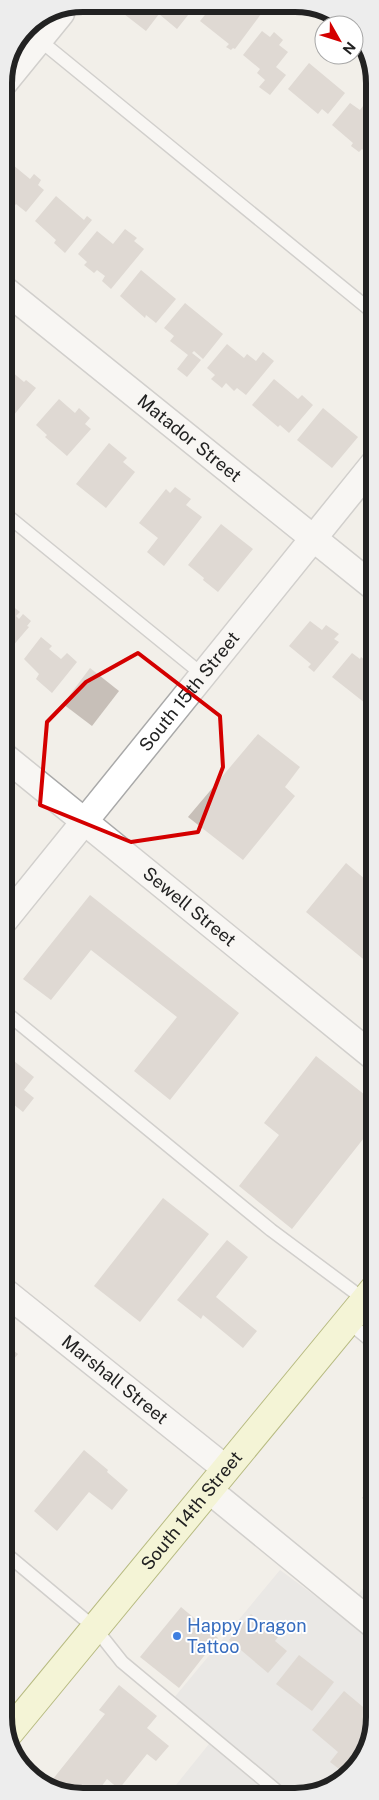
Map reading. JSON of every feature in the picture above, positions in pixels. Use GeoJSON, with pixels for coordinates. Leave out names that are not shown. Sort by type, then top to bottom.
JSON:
{"type":"FeatureCollection","features":[{"type":"Feature","properties":{"kind":"main road","name":"South 14th Street"},"geometry":{"type":"LineString","coordinates":[[13,1728],[366,1299]]}},
{"type":"Feature","properties":{"kind":"street"},"geometry":{"type":"LineString","coordinates":[[16,63],[33,34],[51,20]]}},
{"type":"Feature","properties":{"kind":"street","name":"Matador Street"},"geometry":{"type":"LineString","coordinates":[[13,296],[366,581]]}},
{"type":"Feature","properties":{"kind":"street","name":"South 15th Street"},"geometry":{"type":"LineString","coordinates":[[12,910],[366,473]]}},
{"type":"Feature","properties":{"kind":"street","name":"Sewell Street"},"geometry":{"type":"LineString","coordinates":[[13,763],[366,1051]]}},
{"type":"Feature","properties":{"kind":"street","name":"Marshall Street"},"geometry":{"type":"LineString","coordinates":[[12,1298],[217,1479],[366,1618]]}},
{"type":"Feature","properties":{"kind":"lane"},"geometry":{"type":"LineString","coordinates":[[33,34],[366,307]]}},
{"type":"Feature","properties":{"kind":"lane"},"geometry":{"type":"LineString","coordinates":[[13,520],[203,675]]}},
{"type":"Feature","properties":{"kind":"lane"},"geometry":{"type":"LineString","coordinates":[[12,1019],[271,1230],[366,1291]]}},
{"type":"Feature","properties":{"kind":"lane"},"geometry":{"type":"LineString","coordinates":[[348,1321],[366,1336]]}},
{"type":"Feature","properties":{"kind":"lane"},"geometry":{"type":"LineString","coordinates":[[12,1559],[95,1628],[122,1662],[273,1788]]}},
{"type":"Feature","properties":{"kind":"highlighted area"},"geometry":{"type":"Polygon","coordinates":[[[138,653],[220,716],[223,767],[198,832],[131,842],[40,805],[47,722],[86,682],[138,653]]]}},
{"type":"Feature","properties":{"kind":"shaded area"},"geometry":{"type":"Polygon","coordinates":[[[280,1570],[341,1615],[366,1585],[366,1721],[364,1735],[355,1756],[339,1773],[314,1785],[296,1788],[174,1788],[217,1734],[173,1699],[280,1570]]]}},
{"type":"Feature","properties":{"kind":"building"},"geometry":{"type":"Polygon","coordinates":[[[126,12],[190,12],[177,29],[159,14],[146,31],[124,14],[126,12]]]}},
{"type":"Feature","properties":{"kind":"building"},"geometry":{"type":"Polygon","coordinates":[[[207,12],[263,12],[235,49],[231,50],[226,47],[229,44],[200,21],[207,12]]]}},
{"type":"Feature","properties":{"kind":"building"},"geometry":{"type":"Polygon","coordinates":[[[262,31],[270,37],[274,32],[283,40],[279,45],[288,52],[276,67],[286,75],[270,95],[259,87],[265,80],[257,73],[260,69],[243,55],[262,31]]]}},
{"type":"Feature","properties":{"kind":"building"},"geometry":{"type":"Polygon","coordinates":[[[309,63],[345,93],[328,114],[322,109],[318,114],[288,89],[309,63]]]}},
{"type":"Feature","properties":{"kind":"building"},"geometry":{"type":"Polygon","coordinates":[[[350,103],[360,110],[363,106],[366,108],[366,153],[362,149],[359,152],[351,146],[353,143],[332,125],[350,103]]]}},
{"type":"Feature","properties":{"kind":"building"},"geometry":{"type":"Polygon","coordinates":[[[13,165],[30,179],[34,174],[41,180],[38,185],[44,190],[26,212],[16,204],[13,208],[13,165]]]}},
{"type":"Feature","properties":{"kind":"building"},"geometry":{"type":"Polygon","coordinates":[[[56,196],[84,220],[87,216],[92,220],[65,253],[54,243],[56,240],[35,221],[56,196]]]}},
{"type":"Feature","properties":{"kind":"building"},"geometry":{"type":"Polygon","coordinates":[[[125,229],[137,238],[134,241],[144,249],[111,289],[102,281],[105,276],[97,270],[94,273],[84,265],[87,262],[78,254],[97,231],[113,244],[125,229]]]}},
{"type":"Feature","properties":{"kind":"building"},"geometry":{"type":"Polygon","coordinates":[[[141,270],[176,299],[156,323],[146,315],[145,318],[120,296],[141,270]]]}},
{"type":"Feature","properties":{"kind":"building"},"geometry":{"type":"Polygon","coordinates":[[[185,303],[223,334],[203,359],[194,351],[192,353],[201,360],[187,377],[177,369],[188,355],[170,341],[174,336],[164,328],[185,303]]]}},
{"type":"Feature","properties":{"kind":"building"},"geometry":{"type":"Polygon","coordinates":[[[227,344],[244,358],[247,354],[256,361],[263,352],[274,361],[246,395],[237,388],[234,391],[226,383],[222,388],[211,379],[215,375],[207,368],[227,344]]]}},
{"type":"Feature","properties":{"kind":"building"},"geometry":{"type":"Polygon","coordinates":[[[13,373],[24,382],[26,380],[36,388],[13,416],[13,373]]]}},
{"type":"Feature","properties":{"kind":"building"},"geometry":{"type":"Polygon","coordinates":[[[274,379],[298,399],[302,395],[313,405],[289,433],[280,425],[278,427],[252,405],[274,379]]]}},
{"type":"Feature","properties":{"kind":"building"},"geometry":{"type":"Polygon","coordinates":[[[59,399],[75,413],[79,408],[90,418],[85,424],[91,429],[67,456],[45,437],[47,435],[36,425],[59,399]]]}},
{"type":"Feature","properties":{"kind":"building"},"geometry":{"type":"Polygon","coordinates":[[[323,408],[358,437],[332,468],[297,440],[323,408]]]}},
{"type":"Feature","properties":{"kind":"building"},"geometry":{"type":"Polygon","coordinates":[[[109,443],[127,458],[123,462],[135,472],[106,508],[76,484],[109,443]]]}},
{"type":"Feature","properties":{"kind":"building"},"geometry":{"type":"Polygon","coordinates":[[[175,487],[191,499],[186,505],[202,517],[164,566],[147,552],[158,538],[139,523],[166,489],[170,493],[175,487]]]}},
{"type":"Feature","properties":{"kind":"building"},"geometry":{"type":"Polygon","coordinates":[[[221,524],[253,549],[218,592],[188,565],[221,524]]]}},
{"type":"Feature","properties":{"kind":"building"},"geometry":{"type":"Polygon","coordinates":[[[13,606],[20,612],[16,616],[19,619],[23,614],[31,621],[27,626],[29,627],[13,646],[13,606]]]}},
{"type":"Feature","properties":{"kind":"building"},"geometry":{"type":"Polygon","coordinates":[[[310,621],[322,630],[326,625],[339,634],[334,639],[339,642],[314,672],[308,667],[311,664],[289,646],[310,621]]]}},
{"type":"Feature","properties":{"kind":"building"},"geometry":{"type":"Polygon","coordinates":[[[41,637],[52,646],[49,649],[61,659],[67,653],[77,662],[52,693],[36,679],[39,674],[24,659],[41,637]]]}},
{"type":"Feature","properties":{"kind":"building"},"geometry":{"type":"Polygon","coordinates":[[[352,653],[360,659],[361,657],[366,661],[366,702],[365,703],[332,677],[352,653]]]}},
{"type":"Feature","properties":{"kind":"building"},"geometry":{"type":"Polygon","coordinates":[[[90,668],[119,691],[92,726],[63,704],[90,668]]]}},
{"type":"Feature","properties":{"kind":"building"},"geometry":{"type":"Polygon","coordinates":[[[258,734],[300,767],[285,787],[295,796],[243,860],[188,817],[258,734]]]}},
{"type":"Feature","properties":{"kind":"building"},"geometry":{"type":"Polygon","coordinates":[[[346,863],[366,880],[366,961],[306,912],[346,863]]]}},
{"type":"Feature","properties":{"kind":"building"},"geometry":{"type":"Polygon","coordinates":[[[90,895],[239,1013],[170,1100],[134,1071],[177,1017],[91,950],[51,1000],[23,979],[90,895]]]}},
{"type":"Feature","properties":{"kind":"building"},"geometry":{"type":"Polygon","coordinates":[[[316,1056],[366,1096],[366,1135],[292,1229],[239,1186],[279,1135],[264,1123],[316,1056]]]}},
{"type":"Feature","properties":{"kind":"building"},"geometry":{"type":"Polygon","coordinates":[[[12,1060],[34,1077],[24,1090],[34,1098],[23,1112],[13,1104],[12,1060]]]}},
{"type":"Feature","properties":{"kind":"building"},"geometry":{"type":"Polygon","coordinates":[[[163,1198],[209,1234],[140,1322],[94,1286],[163,1198]]]}},
{"type":"Feature","properties":{"kind":"building"},"geometry":{"type":"Polygon","coordinates":[[[227,1240],[248,1257],[216,1297],[257,1331],[243,1348],[203,1315],[201,1319],[177,1300],[227,1240]]]}},
{"type":"Feature","properties":{"kind":"building"},"geometry":{"type":"Polygon","coordinates":[[[12,1349],[18,1354],[12,1361],[12,1349]]]}},
{"type":"Feature","properties":{"kind":"building"},"geometry":{"type":"Polygon","coordinates":[[[84,1450],[128,1490],[112,1510],[89,1492],[57,1531],[34,1511],[84,1450]]]}},
{"type":"Feature","properties":{"kind":"building"},"geometry":{"type":"Polygon","coordinates":[[[366,1493],[366,1501],[362,1498],[366,1493]]]}},
{"type":"Feature","properties":{"kind":"building"},"geometry":{"type":"Polygon","coordinates":[[[181,1607],[218,1638],[179,1688],[140,1657],[181,1607]]]}},
{"type":"Feature","properties":{"kind":"building"},"geometry":{"type":"Polygon","coordinates":[[[251,1614],[278,1637],[275,1641],[287,1651],[268,1673],[229,1640],[251,1614]]]}},
{"type":"Feature","properties":{"kind":"building"},"geometry":{"type":"Polygon","coordinates":[[[299,1655],[334,1682],[312,1711],[276,1684],[299,1655]]]}},
{"type":"Feature","properties":{"kind":"building"},"geometry":{"type":"Polygon","coordinates":[[[119,1685],[157,1716],[147,1728],[169,1746],[156,1761],[147,1754],[120,1788],[107,1779],[100,1788],[69,1786],[52,1780],[105,1714],[99,1710],[119,1685]]]}},
{"type":"Feature","properties":{"kind":"building"},"geometry":{"type":"Polygon","coordinates":[[[344,1691],[366,1709],[364,1735],[361,1744],[355,1756],[342,1771],[330,1762],[338,1752],[312,1730],[344,1691]]]}},
{"type":"Feature","properties":{"kind":"place","name":"Happy Dragon Tattoo"},"geometry":{"type":"Point","coordinates":[177,1636]}}]}
